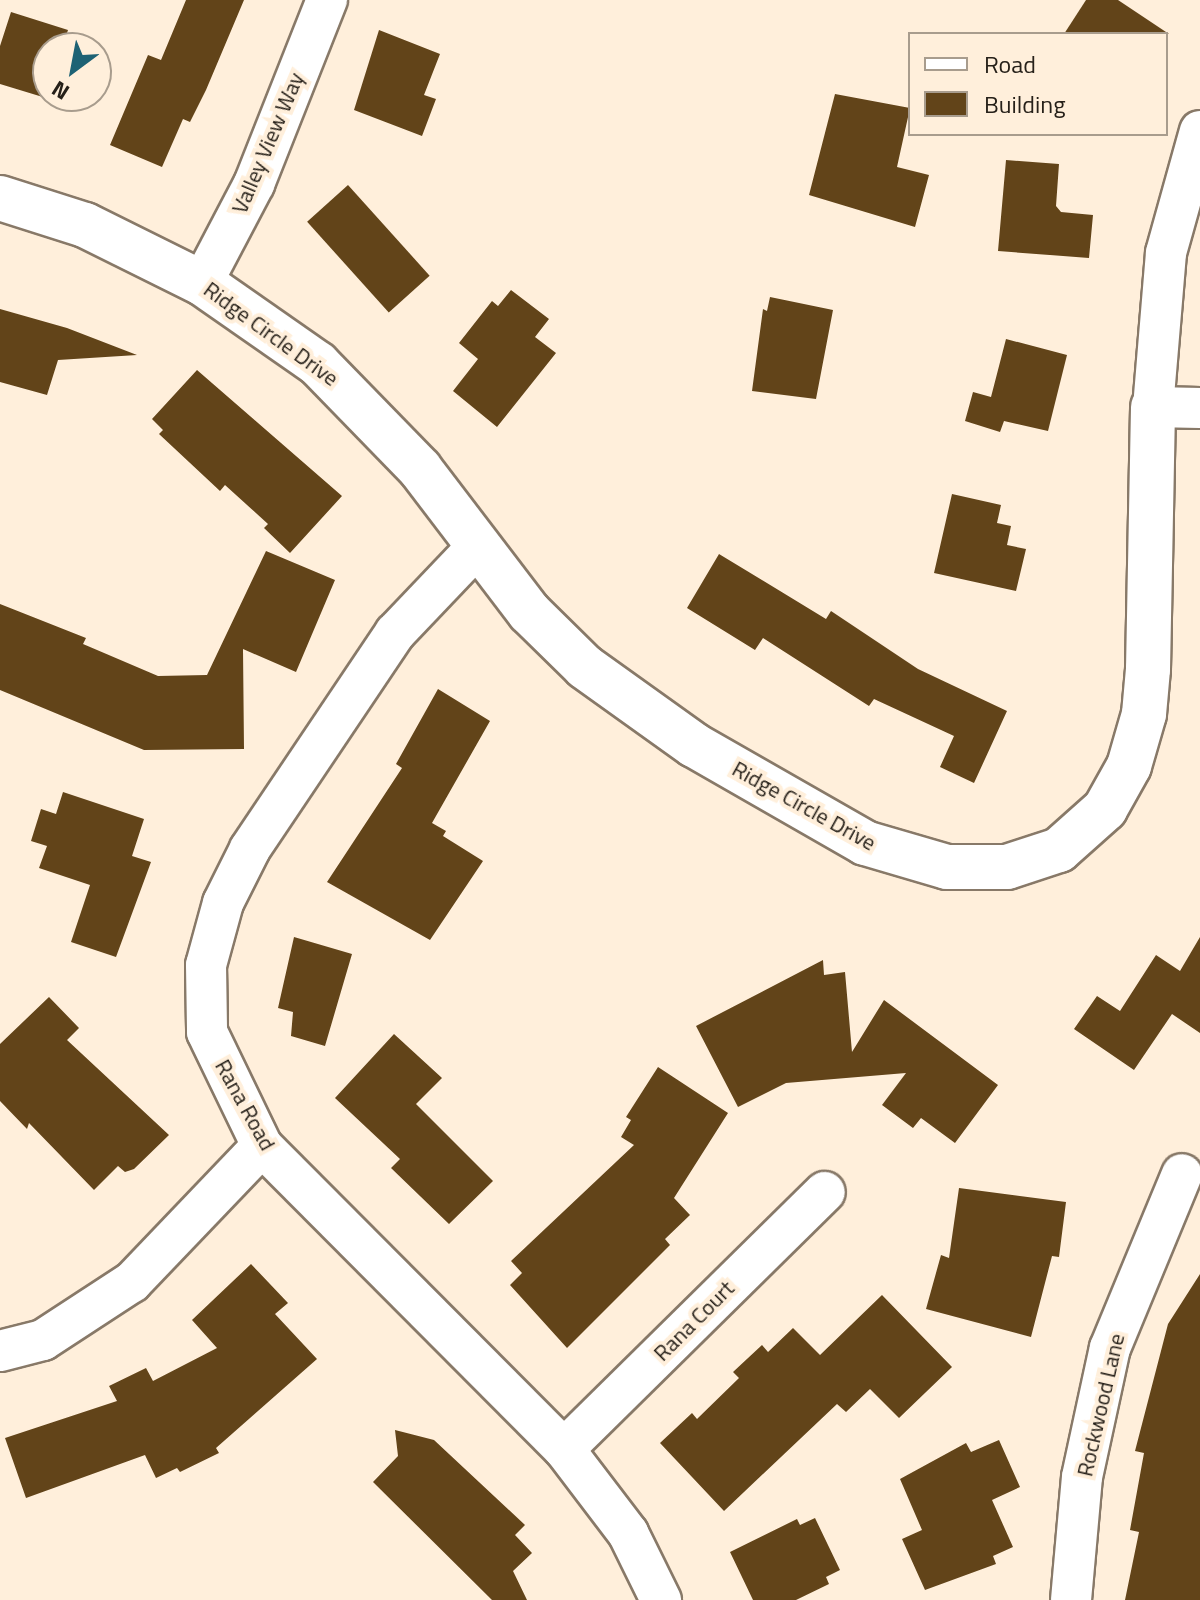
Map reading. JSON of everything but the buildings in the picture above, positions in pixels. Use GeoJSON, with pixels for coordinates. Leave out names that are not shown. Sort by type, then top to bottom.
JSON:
{"type":"FeatureCollection","features":[{"type":"Feature","properties":{"kind":"street","name":"Valley View Way"},"geometry":{"type":"LineString","coordinates":[[202,283],[254,184],[327,0]]}},
{"type":"Feature","properties":{"kind":"street","name":"Ridge Circle Drive"},"geometry":{"type":"LineString","coordinates":[[0,198],[85,225],[202,283],[318,364],[357,399],[420,469],[476,548],[529,612],[585,667],[694,745],[865,843],[947,867],[1007,867],[1059,850],[1086,830],[1129,766],[1144,714],[1148,669],[1153,407],[1166,253],[1200,131]]}},
{"type":"Feature","properties":{"kind":"street"},"geometry":{"type":"LineString","coordinates":[[1153,407],[1200,408]]}},
{"type":"Feature","properties":{"kind":"street","name":"Rana Road"},"geometry":{"type":"LineString","coordinates":[[476,548],[395,633],[250,849],[223,903],[206,965],[207,1032],[262,1146],[564,1449],[628,1533],[661,1600]]}},
{"type":"Feature","properties":{"kind":"street"},"geometry":{"type":"LineString","coordinates":[[0,1351],[43,1340],[132,1282],[262,1146]]}},
{"type":"Feature","properties":{"kind":"street","name":"Rockwood Lane"},"geometry":{"type":"LineString","coordinates":[[1071,1600],[1082,1477],[1110,1348],[1182,1174]]}},
{"type":"Feature","properties":{"kind":"street","name":"Rana Court"},"geometry":{"type":"LineString","coordinates":[[564,1449],[825,1192]]}}]}
